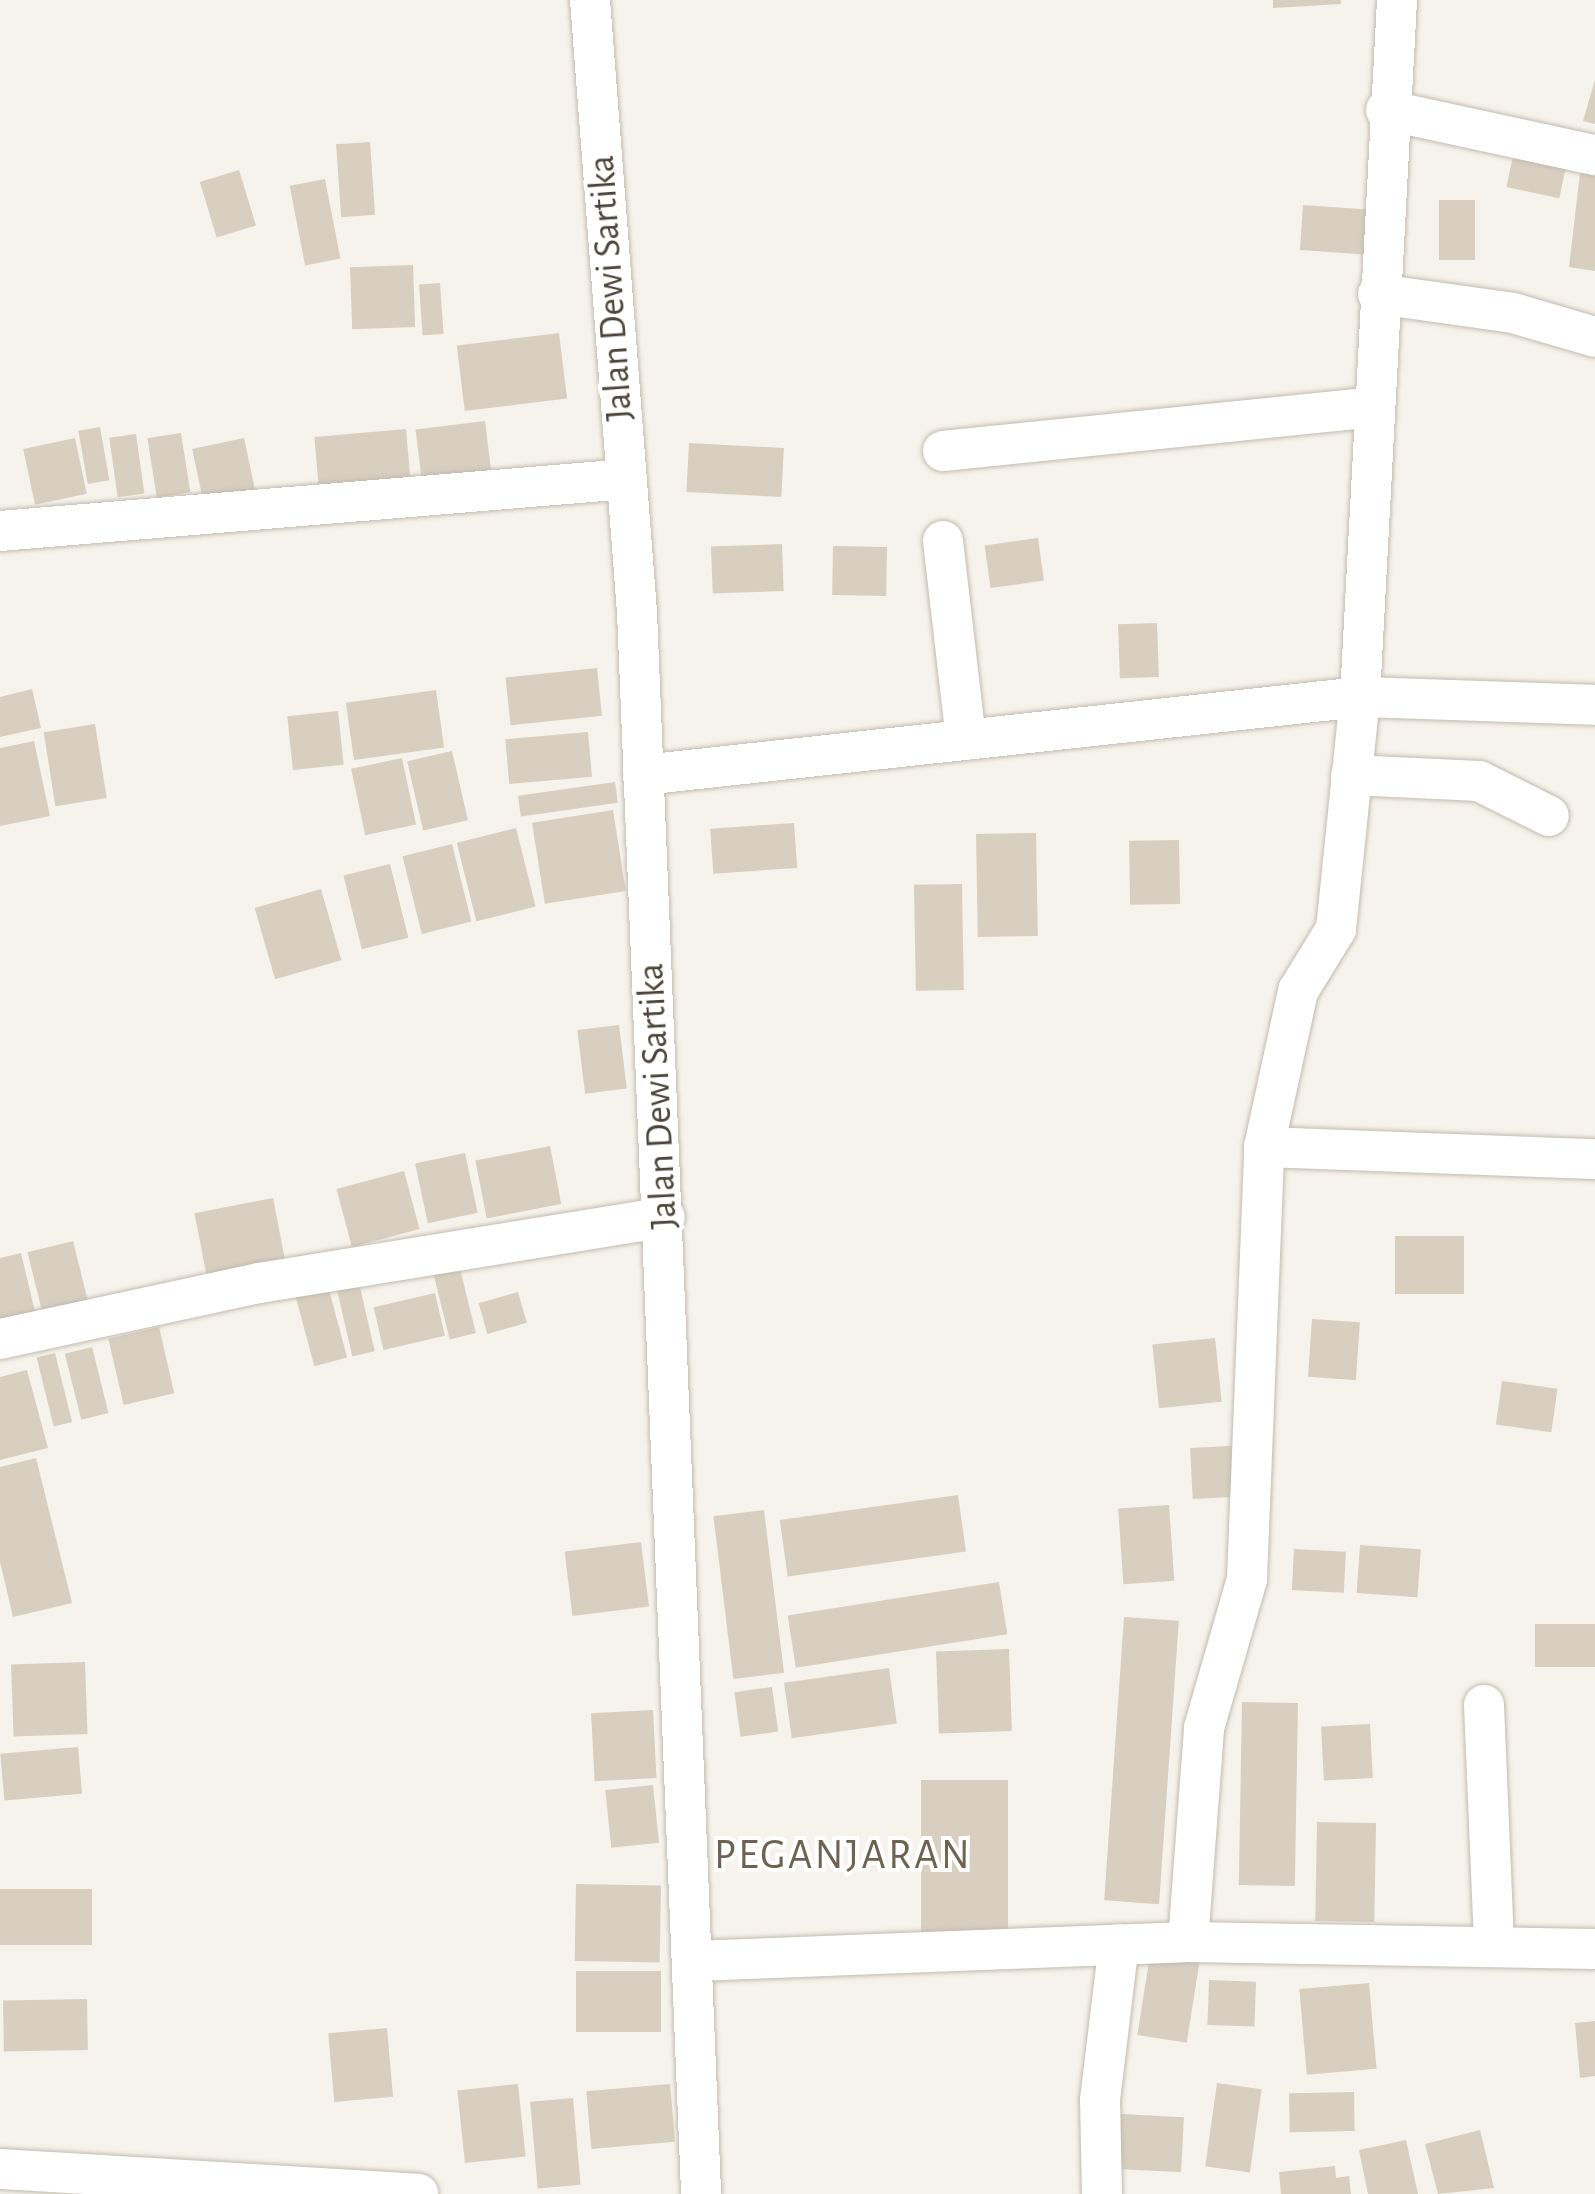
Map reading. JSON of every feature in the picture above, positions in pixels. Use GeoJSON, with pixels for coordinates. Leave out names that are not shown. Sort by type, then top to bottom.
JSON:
{"type":"FeatureCollection","features":[{"type":"Feature","properties":{"kind":"street","name":"Jalan Dewi Sartika"},"geometry":{"type":"LineString","coordinates":[[590,0],[627,480],[644,775],[666,1217],[701,2194]]}},
{"type":"Feature","properties":{"kind":"street"},"geometry":{"type":"LineString","coordinates":[[1188,1942],[1204,1728],[1247,1579],[1264,1147],[1293,1008],[1336,929],[1360,697],[1386,110],[1397,0]]}},
{"type":"Feature","properties":{"kind":"street"},"geometry":{"type":"LineString","coordinates":[[1386,110],[1595,155]]}},
{"type":"Feature","properties":{"kind":"street"},"geometry":{"type":"LineString","coordinates":[[1378,294],[1513,313],[1595,337]]}},
{"type":"Feature","properties":{"kind":"street"},"geometry":{"type":"LineString","coordinates":[[943,451],[1374,406]]}},
{"type":"Feature","properties":{"kind":"street"},"geometry":{"type":"LineString","coordinates":[[0,531],[627,480]]}},
{"type":"Feature","properties":{"kind":"street"},"geometry":{"type":"LineString","coordinates":[[943,541],[966,740]]}},
{"type":"Feature","properties":{"kind":"street"},"geometry":{"type":"LineString","coordinates":[[644,775],[1360,697],[1595,705]]}},
{"type":"Feature","properties":{"kind":"street"},"geometry":{"type":"LineString","coordinates":[[1350,776],[1479,781],[1549,816]]}},
{"type":"Feature","properties":{"kind":"street"},"geometry":{"type":"LineString","coordinates":[[1264,1147],[1595,1158]]}},
{"type":"Feature","properties":{"kind":"street"},"geometry":{"type":"LineString","coordinates":[[0,1338],[260,1283],[666,1217]]}},
{"type":"Feature","properties":{"kind":"street"},"geometry":{"type":"LineString","coordinates":[[1484,1705],[1494,1946]]}},
{"type":"Feature","properties":{"kind":"street"},"geometry":{"type":"LineString","coordinates":[[695,1961],[1188,1942],[1595,1948]]}},
{"type":"Feature","properties":{"kind":"street"},"geometry":{"type":"LineString","coordinates":[[1102,2194],[1100,2100],[1119,1944]]}},
{"type":"Feature","properties":{"kind":"street"},"geometry":{"type":"LineString","coordinates":[[0,2169],[418,2194]]}},
{"type":"Feature","properties":{"kind":"building"},"geometry":{"type":"Polygon","coordinates":[[[1273,0],[1341,0],[1341,4],[1273,8],[1273,0]]]}},
{"type":"Feature","properties":{"kind":"building"},"geometry":{"type":"Polygon","coordinates":[[[1595,80],[1595,124],[1583,121],[1595,80]]]}},
{"type":"Feature","properties":{"kind":"building"},"geometry":{"type":"Polygon","coordinates":[[[370,142],[375,215],[341,217],[336,144],[370,142]]]}},
{"type":"Feature","properties":{"kind":"building"},"geometry":{"type":"Polygon","coordinates":[[[1516,142],[1569,153],[1559,198],[1506,187],[1516,142]]]}},
{"type":"Feature","properties":{"kind":"building"},"geometry":{"type":"Polygon","coordinates":[[[239,170],[256,225],[217,237],[200,182],[239,170]]]}},
{"type":"Feature","properties":{"kind":"building"},"geometry":{"type":"Polygon","coordinates":[[[1580,173],[1595,175],[1595,271],[1569,267],[1580,173]]]}},
{"type":"Feature","properties":{"kind":"building"},"geometry":{"type":"Polygon","coordinates":[[[325,179],[340,259],[305,265],[290,186],[325,179]]]}},
{"type":"Feature","properties":{"kind":"building"},"geometry":{"type":"Polygon","coordinates":[[[1439,200],[1475,200],[1475,260],[1439,260],[1439,200]]]}},
{"type":"Feature","properties":{"kind":"building"},"geometry":{"type":"Polygon","coordinates":[[[1303,205],[1371,210],[1368,255],[1300,250],[1303,205]]]}},
{"type":"Feature","properties":{"kind":"building"},"geometry":{"type":"Polygon","coordinates":[[[413,265],[415,327],[352,329],[350,267],[413,265]]]}},
{"type":"Feature","properties":{"kind":"building"},"geometry":{"type":"Polygon","coordinates":[[[440,283],[444,334],[423,335],[419,284],[440,283]]]}},
{"type":"Feature","properties":{"kind":"building"},"geometry":{"type":"Polygon","coordinates":[[[559,333],[567,399],[465,411],[457,346],[559,333]]]}},
{"type":"Feature","properties":{"kind":"building"},"geometry":{"type":"Polygon","coordinates":[[[485,421],[493,483],[423,491],[416,430],[485,421]]]}},
{"type":"Feature","properties":{"kind":"building"},"geometry":{"type":"Polygon","coordinates":[[[100,427],[109,480],[88,484],[78,431],[100,427]]]}},
{"type":"Feature","properties":{"kind":"building"},"geometry":{"type":"Polygon","coordinates":[[[406,429],[411,491],[320,499],[314,437],[406,429]]]}},
{"type":"Feature","properties":{"kind":"building"},"geometry":{"type":"Polygon","coordinates":[[[181,433],[190,492],[157,498],[147,438],[181,433]]]}},
{"type":"Feature","properties":{"kind":"building"},"geometry":{"type":"Polygon","coordinates":[[[136,434],[144,493],[118,497],[109,438],[136,434]]]}},
{"type":"Feature","properties":{"kind":"building"},"geometry":{"type":"Polygon","coordinates":[[[75,438],[87,494],[35,505],[23,449],[75,438]]]}},
{"type":"Feature","properties":{"kind":"building"},"geometry":{"type":"Polygon","coordinates":[[[244,438],[256,493],[204,504],[192,449],[244,438]]]}},
{"type":"Feature","properties":{"kind":"building"},"geometry":{"type":"Polygon","coordinates":[[[689,443],[784,448],[781,497],[686,492],[689,443]]]}},
{"type":"Feature","properties":{"kind":"building"},"geometry":{"type":"Polygon","coordinates":[[[1038,538],[1044,581],[991,588],[985,546],[1038,538]]]}},
{"type":"Feature","properties":{"kind":"building"},"geometry":{"type":"Polygon","coordinates":[[[782,544],[784,591],[713,593],[711,546],[782,544]]]}},
{"type":"Feature","properties":{"kind":"building"},"geometry":{"type":"Polygon","coordinates":[[[833,546],[887,547],[886,596],[832,595],[833,546]]]}},
{"type":"Feature","properties":{"kind":"building"},"geometry":{"type":"Polygon","coordinates":[[[1157,623],[1159,677],[1120,678],[1118,624],[1157,623]]]}},
{"type":"Feature","properties":{"kind":"building"},"geometry":{"type":"Polygon","coordinates":[[[597,668],[602,716],[511,725],[506,678],[597,668]]]}},
{"type":"Feature","properties":{"kind":"building"},"geometry":{"type":"Polygon","coordinates":[[[32,689],[41,728],[0,737],[0,697],[32,689]]]}},
{"type":"Feature","properties":{"kind":"building"},"geometry":{"type":"Polygon","coordinates":[[[436,690],[444,747],[354,760],[346,703],[436,690]]]}},
{"type":"Feature","properties":{"kind":"building"},"geometry":{"type":"Polygon","coordinates":[[[338,711],[344,765],[293,770],[287,716],[338,711]]]}},
{"type":"Feature","properties":{"kind":"building"},"geometry":{"type":"Polygon","coordinates":[[[95,724],[107,798],[55,806],[44,732],[95,724]]]}},
{"type":"Feature","properties":{"kind":"building"},"geometry":{"type":"Polygon","coordinates":[[[588,732],[592,777],[509,784],[505,739],[588,732]]]}},
{"type":"Feature","properties":{"kind":"building"},"geometry":{"type":"Polygon","coordinates":[[[34,741],[50,816],[0,826],[0,748],[34,741]]]}},
{"type":"Feature","properties":{"kind":"building"},"geometry":{"type":"Polygon","coordinates":[[[452,751],[468,820],[423,831],[407,761],[452,751]]]}},
{"type":"Feature","properties":{"kind":"building"},"geometry":{"type":"Polygon","coordinates":[[[402,758],[416,825],[365,835],[351,769],[402,758]]]}},
{"type":"Feature","properties":{"kind":"building"},"geometry":{"type":"Polygon","coordinates":[[[615,782],[618,803],[521,816],[518,796],[615,782]]]}},
{"type":"Feature","properties":{"kind":"building"},"geometry":{"type":"Polygon","coordinates":[[[613,810],[626,891],[545,904],[532,823],[613,810]]]}},
{"type":"Feature","properties":{"kind":"building"},"geometry":{"type":"Polygon","coordinates":[[[794,823],[797,868],[713,874],[710,829],[794,823]]]}},
{"type":"Feature","properties":{"kind":"building"},"geometry":{"type":"Polygon","coordinates":[[[516,828],[536,907],[476,921],[457,843],[516,828]]]}},
{"type":"Feature","properties":{"kind":"building"},"geometry":{"type":"Polygon","coordinates":[[[1036,833],[1038,936],[978,937],[976,834],[1036,833]]]}},
{"type":"Feature","properties":{"kind":"building"},"geometry":{"type":"Polygon","coordinates":[[[1179,840],[1180,904],[1130,905],[1129,841],[1179,840]]]}},
{"type":"Feature","properties":{"kind":"building"},"geometry":{"type":"Polygon","coordinates":[[[452,844],[471,922],[422,934],[403,856],[452,844]]]}},
{"type":"Feature","properties":{"kind":"building"},"geometry":{"type":"Polygon","coordinates":[[[390,864],[408,938],[362,949],[343,876],[390,864]]]}},
{"type":"Feature","properties":{"kind":"building"},"geometry":{"type":"Polygon","coordinates":[[[962,884],[964,990],[916,991],[914,885],[962,884]]]}},
{"type":"Feature","properties":{"kind":"building"},"geometry":{"type":"Polygon","coordinates":[[[321,889],[341,960],[275,979],[255,908],[321,889]]]}},
{"type":"Feature","properties":{"kind":"building"},"geometry":{"type":"Polygon","coordinates":[[[619,1025],[627,1089],[585,1094],[577,1030],[619,1025]]]}},
{"type":"Feature","properties":{"kind":"building"},"geometry":{"type":"Polygon","coordinates":[[[550,1146],[561,1204],[487,1218],[475,1161],[550,1146]]]}},
{"type":"Feature","properties":{"kind":"building"},"geometry":{"type":"Polygon","coordinates":[[[465,1153],[478,1213],[428,1223],[415,1164],[465,1153]]]}},
{"type":"Feature","properties":{"kind":"building"},"geometry":{"type":"Polygon","coordinates":[[[404,1171],[420,1229],[352,1247],[336,1189],[404,1171]]]}},
{"type":"Feature","properties":{"kind":"building"},"geometry":{"type":"Polygon","coordinates":[[[273,1198],[286,1267],[208,1282],[194,1213],[273,1198]]]}},
{"type":"Feature","properties":{"kind":"building"},"geometry":{"type":"Polygon","coordinates":[[[1395,1236],[1464,1236],[1464,1294],[1395,1294],[1395,1236]]]}},
{"type":"Feature","properties":{"kind":"building"},"geometry":{"type":"Polygon","coordinates":[[[73,1241],[89,1305],[43,1316],[27,1252],[73,1241]]]}},
{"type":"Feature","properties":{"kind":"building"},"geometry":{"type":"Polygon","coordinates":[[[21,1253],[36,1316],[0,1325],[0,1258],[21,1253]]]}},
{"type":"Feature","properties":{"kind":"building"},"geometry":{"type":"Polygon","coordinates":[[[459,1265],[476,1333],[450,1339],[433,1272],[459,1265]]]}},
{"type":"Feature","properties":{"kind":"building"},"geometry":{"type":"Polygon","coordinates":[[[359,1283],[375,1351],[352,1356],[337,1288],[359,1283]]]}},
{"type":"Feature","properties":{"kind":"building"},"geometry":{"type":"Polygon","coordinates":[[[328,1286],[347,1357],[314,1366],[295,1295],[328,1286]]]}},
{"type":"Feature","properties":{"kind":"building"},"geometry":{"type":"Polygon","coordinates":[[[518,1292],[527,1323],[487,1334],[479,1303],[518,1292]]]}},
{"type":"Feature","properties":{"kind":"building"},"geometry":{"type":"Polygon","coordinates":[[[435,1293],[445,1336],[384,1350],[374,1307],[435,1293]]]}},
{"type":"Feature","properties":{"kind":"building"},"geometry":{"type":"Polygon","coordinates":[[[1312,1319],[1360,1322],[1356,1380],[1308,1377],[1312,1319]]]}},
{"type":"Feature","properties":{"kind":"building"},"geometry":{"type":"Polygon","coordinates":[[[159,1327],[174,1393],[124,1405],[108,1339],[159,1327]]]}},
{"type":"Feature","properties":{"kind":"building"},"geometry":{"type":"Polygon","coordinates":[[[1215,1338],[1222,1402],[1159,1408],[1152,1345],[1215,1338]]]}},
{"type":"Feature","properties":{"kind":"building"},"geometry":{"type":"Polygon","coordinates":[[[92,1347],[108,1413],[81,1420],[65,1354],[92,1347]]]}},
{"type":"Feature","properties":{"kind":"building"},"geometry":{"type":"Polygon","coordinates":[[[55,1353],[72,1422],[54,1426],[37,1358],[55,1353]]]}},
{"type":"Feature","properties":{"kind":"building"},"geometry":{"type":"Polygon","coordinates":[[[27,1370],[48,1448],[0,1460],[0,1377],[27,1370]]]}},
{"type":"Feature","properties":{"kind":"building"},"geometry":{"type":"Polygon","coordinates":[[[1502,1381],[1557,1389],[1551,1432],[1496,1425],[1502,1381]]]}},
{"type":"Feature","properties":{"kind":"building"},"geometry":{"type":"Polygon","coordinates":[[[1248,1445],[1251,1496],[1193,1499],[1190,1448],[1248,1445]]]}},
{"type":"Feature","properties":{"kind":"building"},"geometry":{"type":"Polygon","coordinates":[[[36,1458],[72,1603],[13,1617],[0,1562],[0,1467],[36,1458]]]}},
{"type":"Feature","properties":{"kind":"building"},"geometry":{"type":"Polygon","coordinates":[[[958,1495],[966,1551],[788,1576],[780,1520],[958,1495]]]}},
{"type":"Feature","properties":{"kind":"building"},"geometry":{"type":"Polygon","coordinates":[[[1169,1505],[1174,1581],[1123,1584],[1118,1509],[1169,1505]]]}},
{"type":"Feature","properties":{"kind":"building"},"geometry":{"type":"Polygon","coordinates":[[[764,1510],[784,1673],[733,1679],[713,1516],[764,1510]]]}},
{"type":"Feature","properties":{"kind":"building"},"geometry":{"type":"Polygon","coordinates":[[[641,1542],[649,1607],[572,1616],[565,1551],[641,1542]]]}},
{"type":"Feature","properties":{"kind":"building"},"geometry":{"type":"Polygon","coordinates":[[[1360,1545],[1421,1549],[1418,1597],[1357,1593],[1360,1545]]]}},
{"type":"Feature","properties":{"kind":"building"},"geometry":{"type":"Polygon","coordinates":[[[1294,1549],[1346,1552],[1344,1593],[1292,1590],[1294,1549]]]}},
{"type":"Feature","properties":{"kind":"building"},"geometry":{"type":"Polygon","coordinates":[[[999,1582],[1007,1634],[796,1668],[788,1615],[999,1582]]]}},
{"type":"Feature","properties":{"kind":"building"},"geometry":{"type":"Polygon","coordinates":[[[1124,1617],[1179,1621],[1159,1904],[1104,1900],[1124,1617]]]}},
{"type":"Feature","properties":{"kind":"building"},"geometry":{"type":"Polygon","coordinates":[[[1535,1624],[1595,1624],[1595,1667],[1535,1667],[1535,1624]]]}},
{"type":"Feature","properties":{"kind":"building"},"geometry":{"type":"Polygon","coordinates":[[[1009,1649],[1012,1731],[939,1733],[936,1652],[1009,1649]]]}},
{"type":"Feature","properties":{"kind":"building"},"geometry":{"type":"Polygon","coordinates":[[[85,1662],[88,1734],[14,1737],[11,1665],[85,1662]]]}},
{"type":"Feature","properties":{"kind":"building"},"geometry":{"type":"Polygon","coordinates":[[[889,1668],[897,1723],[792,1738],[784,1683],[889,1668]]]}},
{"type":"Feature","properties":{"kind":"building"},"geometry":{"type":"Polygon","coordinates":[[[772,1687],[778,1732],[741,1737],[734,1692],[772,1687]]]}},
{"type":"Feature","properties":{"kind":"building"},"geometry":{"type":"Polygon","coordinates":[[[1242,1702],[1298,1703],[1295,1886],[1239,1885],[1242,1702]]]}},
{"type":"Feature","properties":{"kind":"building"},"geometry":{"type":"Polygon","coordinates":[[[653,1710],[657,1778],[595,1781],[591,1713],[653,1710]]]}},
{"type":"Feature","properties":{"kind":"building"},"geometry":{"type":"Polygon","coordinates":[[[1370,1724],[1373,1778],[1324,1780],[1321,1727],[1370,1724]]]}},
{"type":"Feature","properties":{"kind":"building"},"geometry":{"type":"Polygon","coordinates":[[[78,1747],[82,1794],[4,1801],[0,1754],[78,1747]]]}},
{"type":"Feature","properties":{"kind":"building"},"geometry":{"type":"Polygon","coordinates":[[[921,1780],[1008,1780],[1008,1939],[921,1939],[921,1780]]]}},
{"type":"Feature","properties":{"kind":"building"},"geometry":{"type":"Polygon","coordinates":[[[653,1785],[659,1843],[611,1848],[605,1790],[653,1785]]]}},
{"type":"Feature","properties":{"kind":"building"},"geometry":{"type":"Polygon","coordinates":[[[1317,1822],[1376,1823],[1374,1922],[1315,1921],[1317,1822]]]}},
{"type":"Feature","properties":{"kind":"building"},"geometry":{"type":"Polygon","coordinates":[[[576,1884],[661,1885],[660,1962],[575,1961],[576,1884]]]}},
{"type":"Feature","properties":{"kind":"building"},"geometry":{"type":"Polygon","coordinates":[[[0,1889],[92,1889],[92,1945],[0,1945],[0,1889]]]}},
{"type":"Feature","properties":{"kind":"building"},"geometry":{"type":"Polygon","coordinates":[[[1150,1955],[1199,1963],[1187,2043],[1137,2035],[1150,1955]]]}},
{"type":"Feature","properties":{"kind":"building"},"geometry":{"type":"Polygon","coordinates":[[[576,1971],[661,1971],[661,2032],[576,2032],[576,1971]]]}},
{"type":"Feature","properties":{"kind":"building"},"geometry":{"type":"Polygon","coordinates":[[[1209,1980],[1256,1982],[1254,2027],[1207,2025],[1209,1980]]]}},
{"type":"Feature","properties":{"kind":"building"},"geometry":{"type":"Polygon","coordinates":[[[1369,1983],[1376,2069],[1307,2075],[1299,1989],[1369,1983]]]}},
{"type":"Feature","properties":{"kind":"building"},"geometry":{"type":"Polygon","coordinates":[[[87,1999],[88,2050],[4,2051],[3,2000],[87,1999]]]}},
{"type":"Feature","properties":{"kind":"building"},"geometry":{"type":"Polygon","coordinates":[[[1595,2021],[1595,2076],[1580,2078],[1575,2023],[1595,2021]]]}},
{"type":"Feature","properties":{"kind":"building"},"geometry":{"type":"Polygon","coordinates":[[[387,2028],[393,2097],[334,2102],[328,2033],[387,2028]]]}},
{"type":"Feature","properties":{"kind":"building"},"geometry":{"type":"Polygon","coordinates":[[[1217,2083],[1262,2089],[1250,2172],[1205,2166],[1217,2083]]]}},
{"type":"Feature","properties":{"kind":"building"},"geometry":{"type":"Polygon","coordinates":[[[518,2084],[526,2157],[465,2163],[457,2090],[518,2084]]]}},
{"type":"Feature","properties":{"kind":"building"},"geometry":{"type":"Polygon","coordinates":[[[670,2084],[675,2142],[591,2149],[586,2091],[670,2084]]]}},
{"type":"Feature","properties":{"kind":"building"},"geometry":{"type":"Polygon","coordinates":[[[1354,2092],[1355,2131],[1290,2132],[1289,2093],[1354,2092]]]}},
{"type":"Feature","properties":{"kind":"building"},"geometry":{"type":"Polygon","coordinates":[[[573,2098],[581,2185],[538,2188],[530,2102],[573,2098]]]}},
{"type":"Feature","properties":{"kind":"building"},"geometry":{"type":"Polygon","coordinates":[[[1121,2114],[1184,2117],[1181,2172],[1118,2169],[1121,2114]]]}},
{"type":"Feature","properties":{"kind":"building"},"geometry":{"type":"Polygon","coordinates":[[[1480,2130],[1494,2188],[1438,2194],[1425,2144],[1480,2130]]]}},
{"type":"Feature","properties":{"kind":"building"},"geometry":{"type":"Polygon","coordinates":[[[1406,2140],[1418,2194],[1368,2194],[1359,2150],[1406,2140]]]}},
{"type":"Feature","properties":{"kind":"building"},"geometry":{"type":"Polygon","coordinates":[[[1335,2166],[1336,2178],[1349,2176],[1351,2194],[1281,2194],[1279,2172],[1335,2166]]]}},
{"type":"Feature","properties":{"kind":"district","name":"PEGANJARAN"},"geometry":{"type":"Point","coordinates":[843,1855]}}]}
